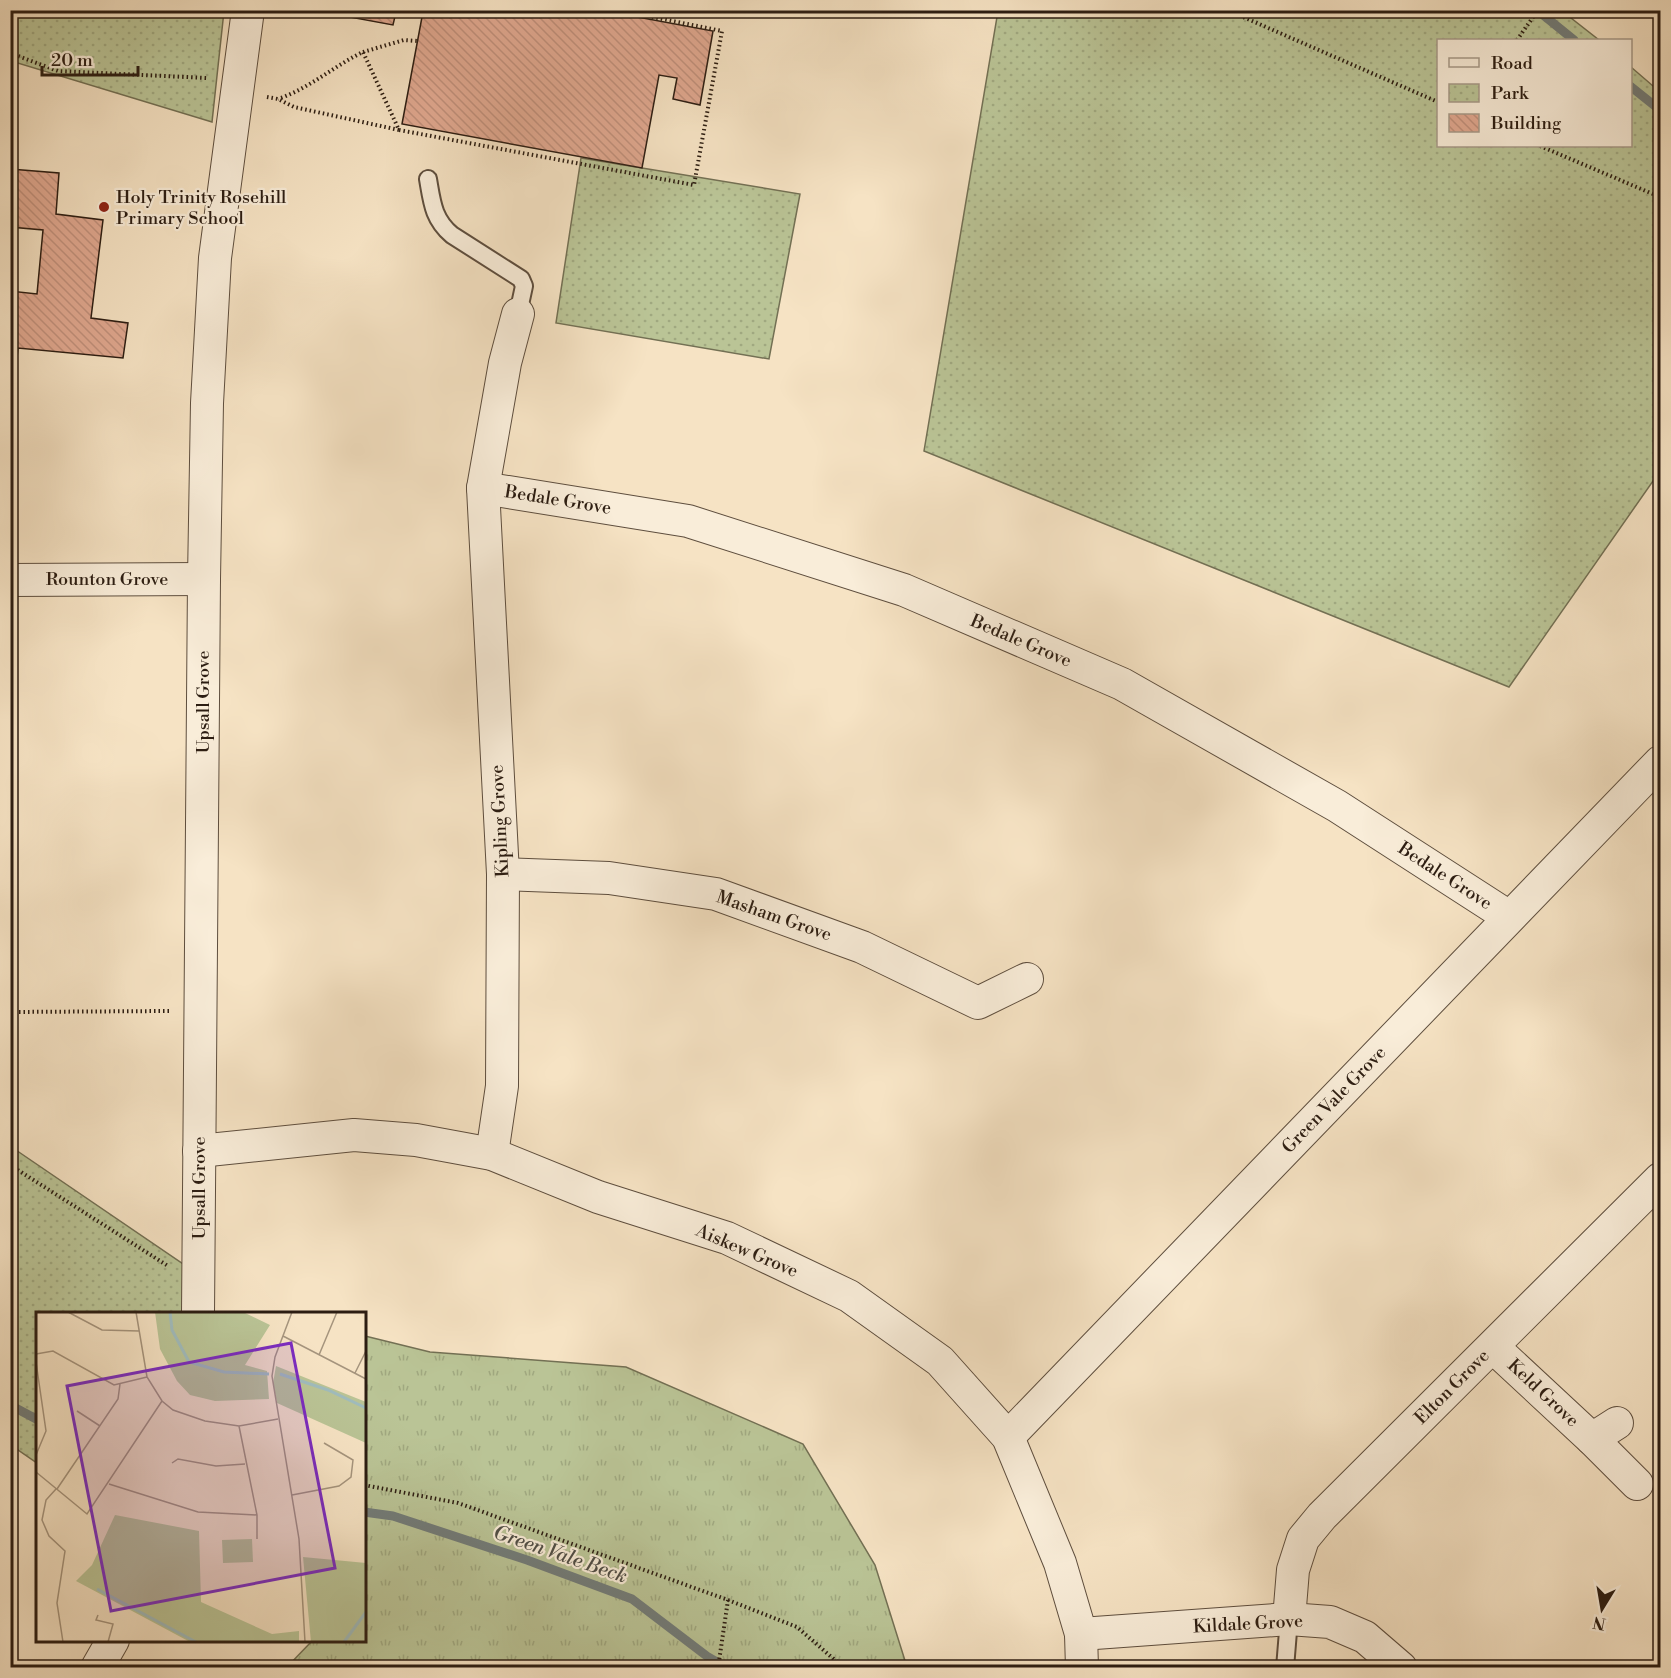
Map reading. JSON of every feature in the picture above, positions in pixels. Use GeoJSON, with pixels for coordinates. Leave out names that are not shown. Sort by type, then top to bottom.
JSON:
{"type":"FeatureCollection","features":[{"type":"Feature","properties":{"kind":"street","name":"Upsall Grove"},"geometry":{"type":"LineString","coordinates":[[198,1312],[207,403],[215,269],[248,10]]}},
{"type":"Feature","properties":{"kind":"street","name":"Kipling Grove"},"geometry":{"type":"LineString","coordinates":[[492,1154],[501,1086],[503,873],[483,488],[506,363],[518,314]]}},
{"type":"Feature","properties":{"kind":"street","name":"Bedale Grove"},"geometry":{"type":"LineString","coordinates":[[483,488],[688,521],[904,590],[1122,684],[1337,806],[1509,917]]}},
{"type":"Feature","properties":{"kind":"street","name":"Rounton Grove"},"geometry":{"type":"LineString","coordinates":[[10,580],[204,579]]}},
{"type":"Feature","properties":{"kind":"street","name":"Green Vale Grove"},"geometry":{"type":"LineString","coordinates":[[1008,1437],[1660,762]]}},
{"type":"Feature","properties":{"kind":"street","name":"Masham Grove"},"geometry":{"type":"LineString","coordinates":[[503,873],[609,878],[716,894],[862,947],[978,1003],[1027,979]]}},
{"type":"Feature","properties":{"kind":"street","name":"Aiskew Grove"},"geometry":{"type":"LineString","coordinates":[[199,1151],[354,1135],[416,1140],[492,1154],[598,1197],[727,1238],[849,1296],[940,1361],[1008,1437],[1060,1563],[1081,1634],[1082,1668]]}},
{"type":"Feature","properties":{"kind":"street","name":"Elton Grove"},"geometry":{"type":"LineString","coordinates":[[1289,1619],[1293,1570],[1303,1539],[1323,1516],[1660,1179]]}},
{"type":"Feature","properties":{"kind":"street","name":"Keld Grove"},"geometry":{"type":"LineString","coordinates":[[1493,1347],[1604,1431],[1637,1484]]}},
{"type":"Feature","properties":{"kind":"street","name":"Kildale Grove"},"geometry":{"type":"LineString","coordinates":[[1081,1634],[1289,1619],[1330,1622],[1365,1637],[1401,1668]]}},
{"type":"Feature","properties":{"kind":"street"},"geometry":{"type":"LineString","coordinates":[[97,1668],[111,1642]]}},
{"type":"Feature","properties":{"kind":"lane"},"geometry":{"type":"LineString","coordinates":[[428,179],[435,210],[443,227],[521,279],[524,286],[518,314]]}},
{"type":"Feature","properties":{"kind":"lane"},"geometry":{"type":"LineString","coordinates":[[1285,1668],[1289,1619]]}},
{"type":"Feature","properties":{"kind":"path"},"geometry":{"type":"LineString","coordinates":[[10,53],[58,71],[237,89],[279,99],[294,107],[399,130],[694,185],[722,30],[618,10]]}},
{"type":"Feature","properties":{"kind":"path"},"geometry":{"type":"LineString","coordinates":[[1227,10],[1437,102]]}},
{"type":"Feature","properties":{"kind":"path"},"geometry":{"type":"LineString","coordinates":[[1518,39],[1538,10]]}},
{"type":"Feature","properties":{"kind":"path"},"geometry":{"type":"LineString","coordinates":[[279,99],[296,93],[346,60],[363,52],[404,40],[417,41]]}},
{"type":"Feature","properties":{"kind":"path"},"geometry":{"type":"LineString","coordinates":[[363,52],[399,130]]}},
{"type":"Feature","properties":{"kind":"path"},"geometry":{"type":"LineString","coordinates":[[1542,147],[1660,197]]}},
{"type":"Feature","properties":{"kind":"path"},"geometry":{"type":"LineString","coordinates":[[10,1012],[201,1010]]}},
{"type":"Feature","properties":{"kind":"path"},"geometry":{"type":"LineString","coordinates":[[10,1164],[173,1270]]}},
{"type":"Feature","properties":{"kind":"path"},"geometry":{"type":"LineString","coordinates":[[366,1485],[458,1503],[728,1600],[797,1627],[844,1668]]}},
{"type":"Feature","properties":{"kind":"path"},"geometry":{"type":"LineString","coordinates":[[718,1668],[728,1600]]}},
{"type":"Feature","properties":{"kind":"green space"},"geometry":{"type":"Polygon","coordinates":[[[10,11],[224,11],[212,122],[11,61],[10,11]]]}},
{"type":"Feature","properties":{"kind":"green space"},"geometry":{"type":"Polygon","coordinates":[[[998,11],[1562,11],[1598,39],[1437,39],[1437,147],[1632,147],[1632,68],[1660,92],[1660,471],[1509,687],[924,451],[998,11]]]}},
{"type":"Feature","properties":{"kind":"green space"},"geometry":{"type":"Polygon","coordinates":[[[581,158],[800,194],[769,359],[556,323],[581,158]]]}},
{"type":"Feature","properties":{"kind":"green space"},"geometry":{"type":"Polygon","coordinates":[[[10,1146],[183,1264],[183,1312],[36,1312],[36,1462],[11,1445],[10,1146]]]}},
{"type":"Feature","properties":{"kind":"green space"},"geometry":{"type":"Polygon","coordinates":[[[366,1336],[430,1352],[626,1367],[803,1444],[875,1565],[907,1667],[287,1667],[311,1642],[366,1642],[366,1336]]]}},
{"type":"Feature","properties":{"kind":"building"},"geometry":{"type":"Polygon","coordinates":[[[315,10],[345,10],[344,16],[315,10]]]}},
{"type":"Feature","properties":{"kind":"building"},"geometry":{"type":"Polygon","coordinates":[[[345,10],[600,10],[713,31],[700,105],[673,99],[677,78],[659,75],[642,168],[402,124],[422,17],[396,12],[393,25],[344,16],[345,10]]]}},
{"type":"Feature","properties":{"kind":"building"},"geometry":{"type":"Polygon","coordinates":[[[10,169],[59,173],[56,214],[103,220],[91,318],[128,323],[123,358],[18,348],[14,387],[10,386],[10,291],[37,294],[43,230],[10,227],[10,169]]]}},
{"type":"Feature","properties":{"kind":"waterway"},"geometry":{"type":"LineString","coordinates":[[1537,10],[1573,39]]}},
{"type":"Feature","properties":{"kind":"waterway"},"geometry":{"type":"LineString","coordinates":[[1632,88],[1660,110]]}},
{"type":"Feature","properties":{"kind":"waterway","name":"Green Vale Beck"},"geometry":{"type":"LineString","coordinates":[[10,1405],[36,1419]]}},
{"type":"Feature","properties":{"kind":"waterway","name":"Green Vale Beck"},"geometry":{"type":"LineString","coordinates":[[366,1512],[393,1516],[527,1560],[632,1599],[708,1657],[727,1668]]}},
{"type":"Feature","properties":{"kind":"place","name":"Holy Trinity Rosehill Primary School"},"geometry":{"type":"Point","coordinates":[104,207]}}]}
